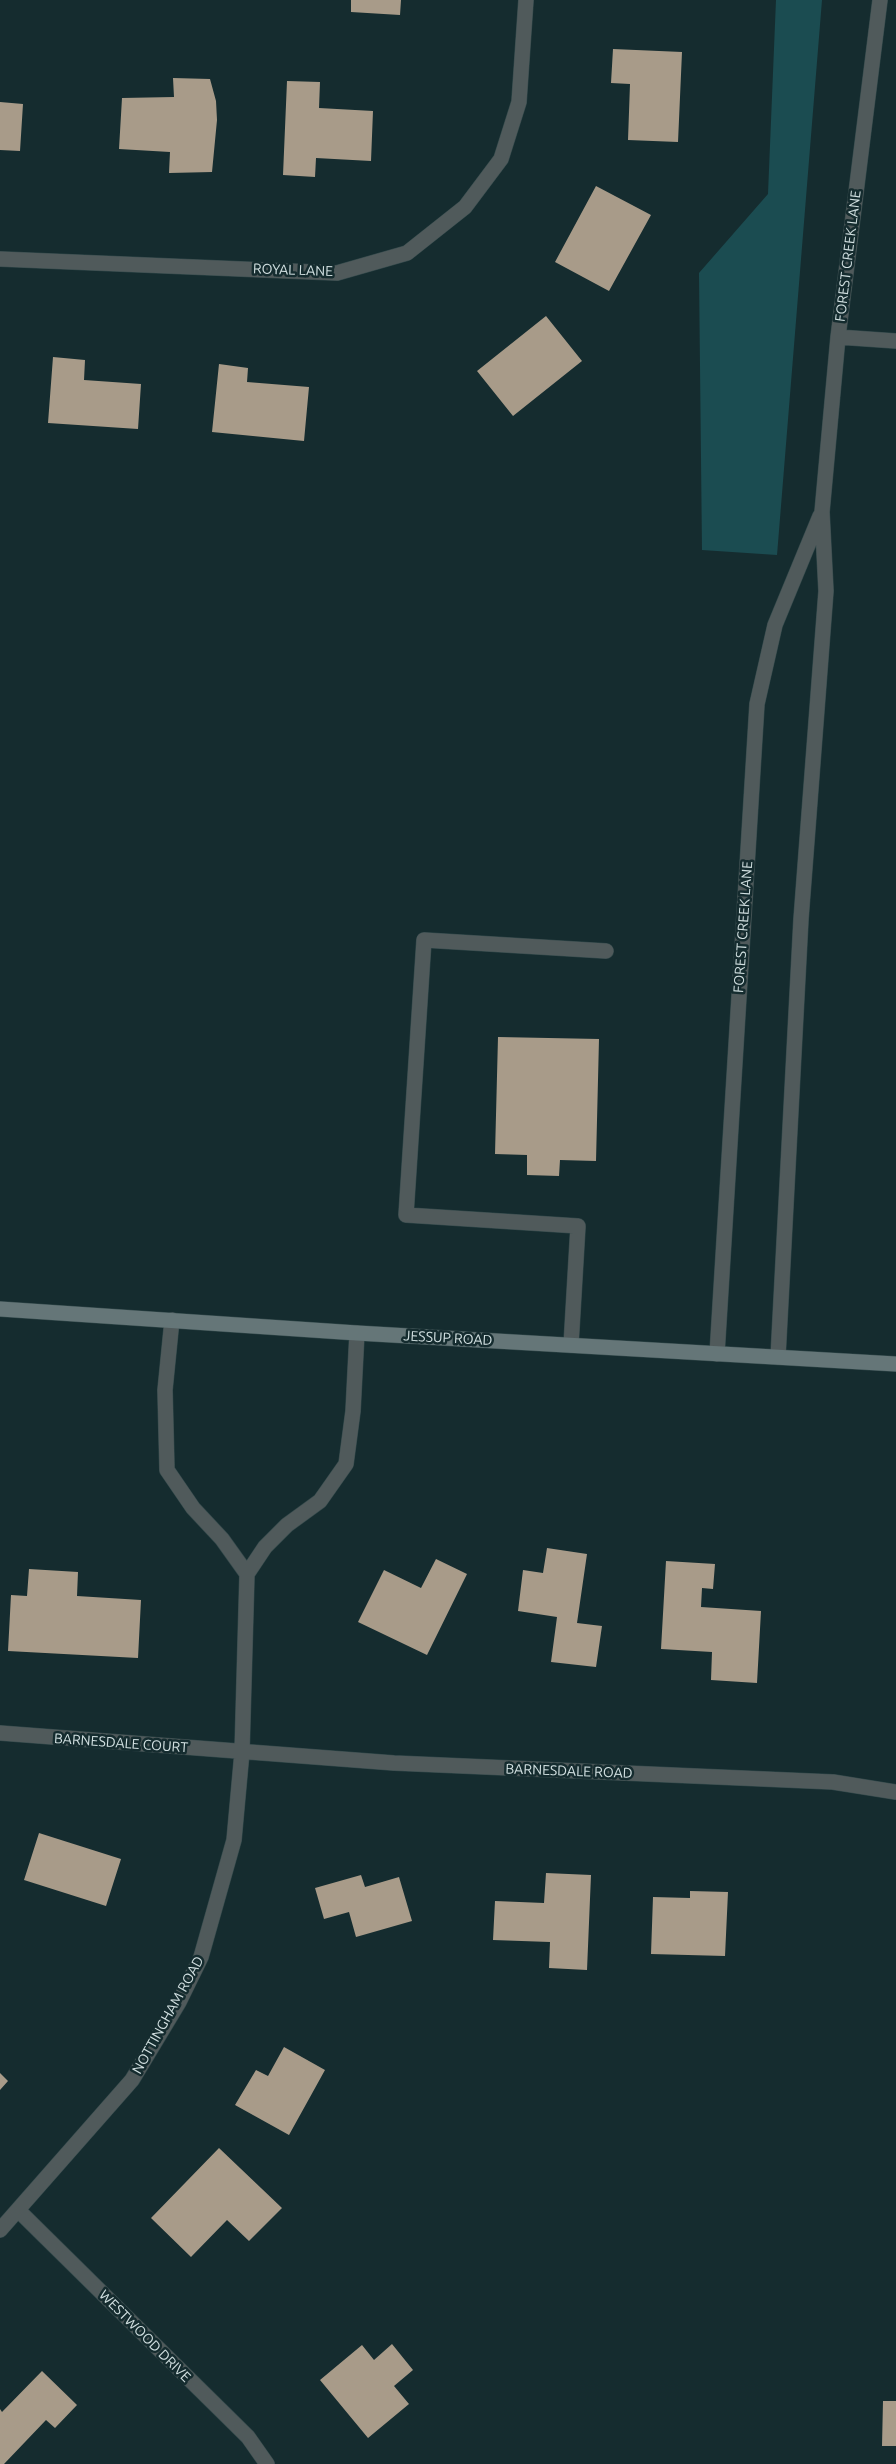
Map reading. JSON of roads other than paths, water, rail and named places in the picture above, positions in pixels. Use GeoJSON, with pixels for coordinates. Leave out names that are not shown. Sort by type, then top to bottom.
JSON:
{"type":"FeatureCollection","features":[{"type":"Feature","properties":{"kind":"street","name":"ROYAL LANE"},"geometry":{"type":"LineString","coordinates":[[0,259],[337,273],[407,254],[465,207],[501,159],[519,102],[526,0]]}},
{"type":"Feature","properties":{"kind":"street","name":"FOREST CREEK LANE"},"geometry":{"type":"LineString","coordinates":[[778,1357],[801,919],[826,592],[822,512],[838,337],[880,0]]}},
{"type":"Feature","properties":{"kind":"street"},"geometry":{"type":"LineString","coordinates":[[838,337],[896,341]]}},
{"type":"Feature","properties":{"kind":"street","name":"FOREST CREEK LANE"},"geometry":{"type":"LineString","coordinates":[[717,1354],[756,704],[775,625],[822,512]]}},
{"type":"Feature","properties":{"kind":"street"},"geometry":{"type":"LineString","coordinates":[[571,1344],[578,1226],[406,1215],[424,940],[606,951]]}},
{"type":"Feature","properties":{"kind":"street","name":"JESSUP ROAD"},"geometry":{"type":"LineString","coordinates":[[0,1309],[357,1333],[896,1364]]}},
{"type":"Feature","properties":{"kind":"street"},"geometry":{"type":"LineString","coordinates":[[172,1320],[165,1390],[167,1470],[193,1508],[222,1539],[246,1574],[265,1547],[287,1525],[320,1501],[346,1464],[353,1411],[357,1333]]}},
{"type":"Feature","properties":{"kind":"street","name":"NOTTINGHAM ROAD"},"geometry":{"type":"LineString","coordinates":[[0,2230],[19,2211],[132,2080],[178,2002],[201,1957],[234,1840],[242,1752],[246,1574]]}},
{"type":"Feature","properties":{"kind":"street","name":"BARNESDALE COURT"},"geometry":{"type":"LineString","coordinates":[[0,1734],[242,1752]]}},
{"type":"Feature","properties":{"kind":"street","name":"BARNESDALE ROAD"},"geometry":{"type":"LineString","coordinates":[[242,1752],[394,1763],[833,1782],[896,1792]]}},
{"type":"Feature","properties":{"kind":"street","name":"WESTWOOD DRIVE"},"geometry":{"type":"LineString","coordinates":[[19,2211],[248,2437],[267,2464]]}}]}
